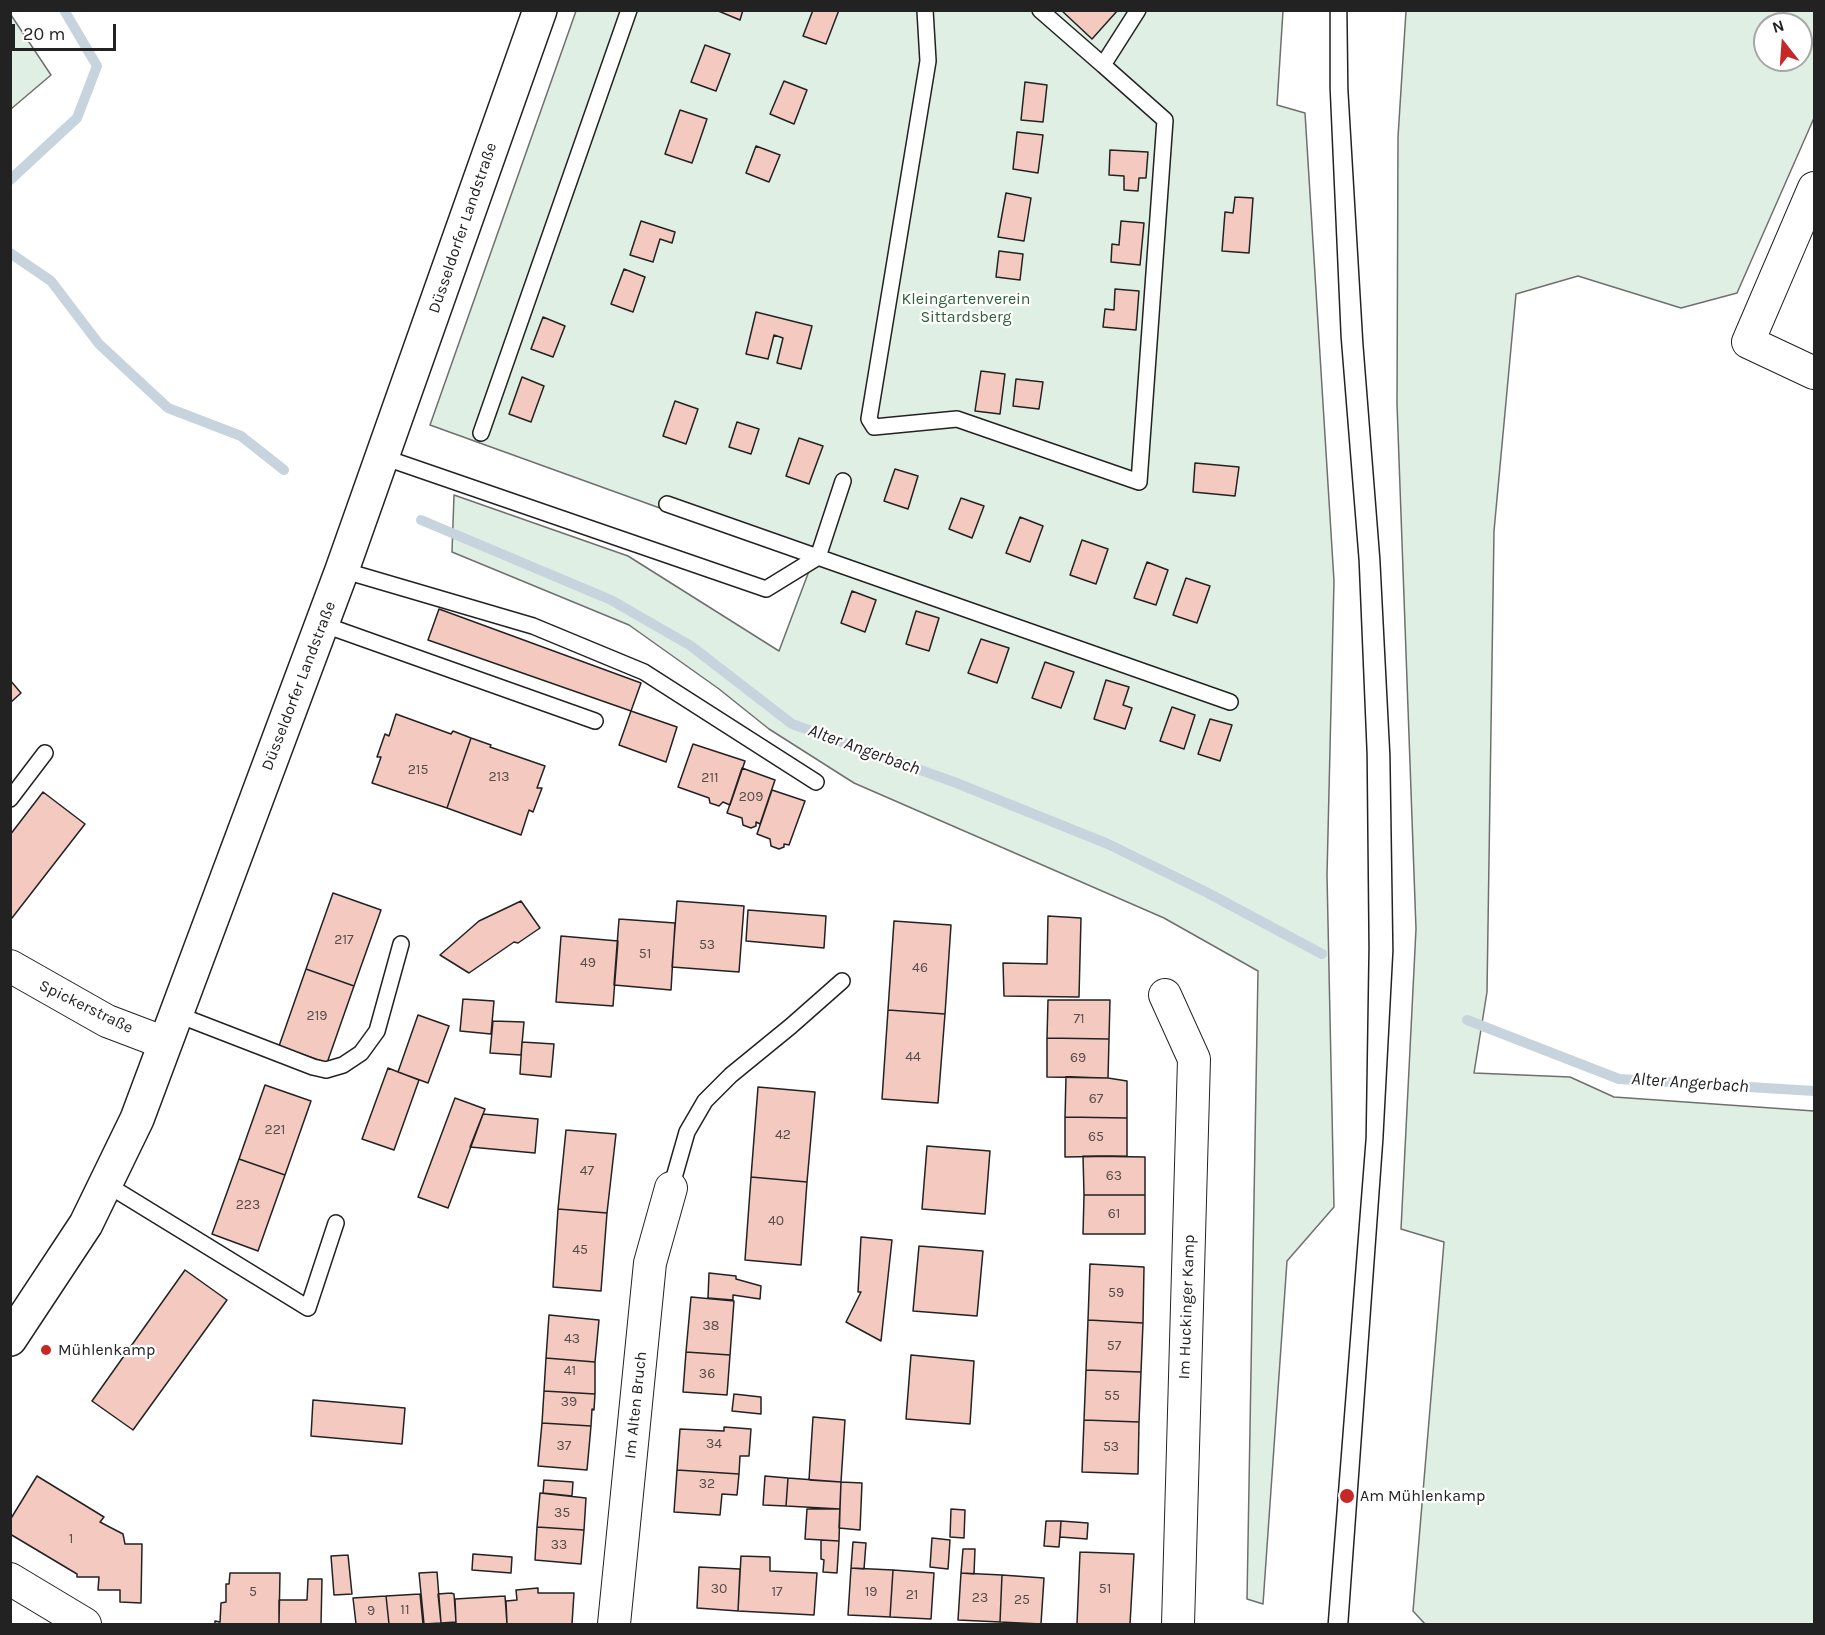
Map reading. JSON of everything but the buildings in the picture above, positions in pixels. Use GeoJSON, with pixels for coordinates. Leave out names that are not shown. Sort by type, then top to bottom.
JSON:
{"type":"FeatureCollection","features":[{"type":"Feature","properties":{"kind":"main road","name":"Düsseldorfer Landstraße"},"geometry":{"type":"LineString","coordinates":[[10,1339],[86,1224],[138,1119],[342,570],[540,10]]}},
{"type":"Feature","properties":{"kind":"street"},"geometry":{"type":"LineString","coordinates":[[1815,188],[1748,342],[1815,373]]}},
{"type":"Feature","properties":{"kind":"street","name":"Spickerstraße"},"geometry":{"type":"LineString","coordinates":[[10,966],[33,981],[108,1021],[171,1028]]}},
{"type":"Feature","properties":{"kind":"street","name":"Im Huckinger Kamp"},"geometry":{"type":"LineString","coordinates":[[1165,995],[1194,1059],[1178,1624]]}},
{"type":"Feature","properties":{"kind":"street","name":"Im Alten Bruch"},"geometry":{"type":"LineString","coordinates":[[614,1624],[650,1263],[671,1188]]}},
{"type":"Feature","properties":{"kind":"street"},"geometry":{"type":"LineString","coordinates":[[10,1579],[85,1624]]}},
{"type":"Feature","properties":{"kind":"lane"},"geometry":{"type":"LineString","coordinates":[[481,433],[629,10]]}},
{"type":"Feature","properties":{"kind":"lane"},"geometry":{"type":"LineString","coordinates":[[925,10],[928,61],[869,419],[874,427],[957,419],[1139,482],[1165,120],[1040,10]]}},
{"type":"Feature","properties":{"kind":"lane"},"geometry":{"type":"LineString","coordinates":[[1103,65],[1138,10]]}},
{"type":"Feature","properties":{"kind":"lane"},"geometry":{"type":"LineString","coordinates":[[382,457],[766,589],[818,557],[843,481]]}},
{"type":"Feature","properties":{"kind":"lane"},"geometry":{"type":"LineString","coordinates":[[667,504],[1230,702]]}},
{"type":"Feature","properties":{"kind":"lane"},"geometry":{"type":"LineString","coordinates":[[342,570],[533,626],[644,672],[816,782]]}},
{"type":"Feature","properties":{"kind":"lane"},"geometry":{"type":"LineString","coordinates":[[322,624],[594,721]]}},
{"type":"Feature","properties":{"kind":"lane"},"geometry":{"type":"LineString","coordinates":[[10,799],[45,753]]}},
{"type":"Feature","properties":{"kind":"lane"},"geometry":{"type":"LineString","coordinates":[[171,1028],[326,1070],[344,1065],[361,1053],[377,1031],[401,944]]}},
{"type":"Feature","properties":{"kind":"lane"},"geometry":{"type":"LineString","coordinates":[[671,1188],[687,1132],[705,1101],[731,1075],[842,981]]}},
{"type":"Feature","properties":{"kind":"lane"},"geometry":{"type":"LineString","coordinates":[[106,1184],[308,1308],[336,1223]]}},
{"type":"Feature","properties":{"kind":"green space","name":"Kleingartenverein Sittardsberg"},"geometry":{"type":"Polygon","coordinates":[[[576,11],[1283,11],[1277,105],[1305,113],[1334,581],[1327,875],[1334,1207],[1287,1261],[1263,1604],[1247,1599],[1258,971],[1164,918],[854,783],[769,729],[719,689],[629,625],[452,552],[454,495],[628,556],[779,651],[812,563],[430,425],[576,11]]]}},
{"type":"Feature","properties":{"kind":"green space"},"geometry":{"type":"Polygon","coordinates":[[[1406,11],[1814,11],[1814,118],[1737,293],[1681,308],[1578,276],[1516,294],[1494,531],[1487,992],[1474,1073],[1570,1077],[1614,1097],[1814,1111],[1814,1624],[1425,1624],[1413,1611],[1444,1242],[1401,1229],[1416,929],[1397,404],[1398,137],[1406,11]]]}},
{"type":"Feature","properties":{"kind":"green space"},"geometry":{"type":"Polygon","coordinates":[[[11,15],[51,75],[10,109],[11,15]]]}},
{"type":"Feature","properties":{"kind":"waterway","name":"Alter Angerbach"},"geometry":{"type":"LineString","coordinates":[[10,180],[77,118],[97,66],[64,10]]}},
{"type":"Feature","properties":{"kind":"waterway","name":"Alter Angerbach"},"geometry":{"type":"LineString","coordinates":[[10,253],[51,281],[99,344],[168,408],[241,436],[284,470]]}},
{"type":"Feature","properties":{"kind":"waterway","name":"Alter Angerbach"},"geometry":{"type":"LineString","coordinates":[[421,520],[611,600],[691,646],[792,724],[954,782],[1108,844],[1206,892],[1322,954]]}},
{"type":"Feature","properties":{"kind":"waterway","name":"Alter Angerbach"},"geometry":{"type":"LineString","coordinates":[[1467,1020],[1619,1079],[1814,1091]]}},
{"type":"Feature","properties":{"kind":"tram line"},"geometry":{"type":"LineString","coordinates":[[1328,1624],[1366,1138],[1369,948],[1367,754],[1359,561],[1341,337],[1330,88],[1330,10]]}},
{"type":"Feature","properties":{"kind":"tram line"},"geometry":{"type":"LineString","coordinates":[[1347,10],[1348,89],[1363,343],[1380,559],[1390,755],[1393,951],[1383,1140],[1348,1624]]}},
{"type":"Feature","properties":{"kind":"place","name":"Mühlenkamp"},"geometry":{"type":"Point","coordinates":[46,1350]}},
{"type":"Feature","properties":{"kind":"place","name":"Am Mühlenkamp"},"geometry":{"type":"Point","coordinates":[1347,1496]}}]}
